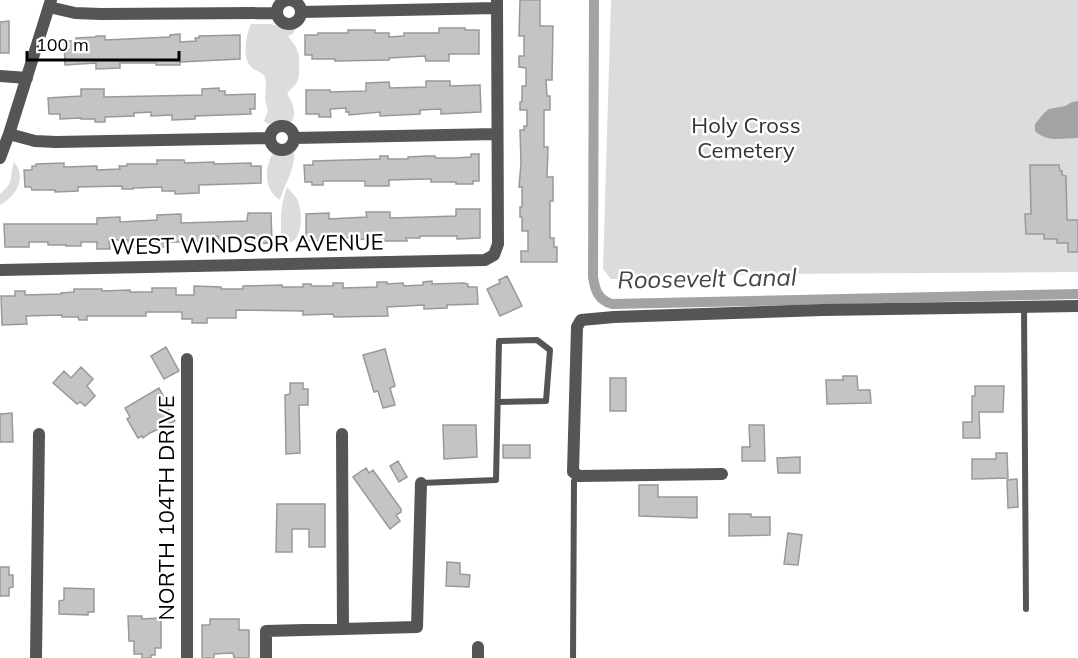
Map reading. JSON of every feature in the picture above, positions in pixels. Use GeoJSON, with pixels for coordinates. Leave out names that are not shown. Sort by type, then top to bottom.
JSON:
{"type":"FeatureCollection","features":[{"type":"Feature","properties":{"kind":"street"},"geometry":{"type":"LineString","coordinates":[[0,158],[50,4],[75,13],[277,13],[282,22],[290,24],[297,22],[301,12],[497,4],[497,134],[294,138],[291,146],[284,150],[276,148],[269,138],[57,142],[35,141],[9,134]]}},
{"type":"Feature","properties":{"kind":"street"},"geometry":{"type":"LineString","coordinates":[[0,76],[27,78]]}},
{"type":"Feature","properties":{"kind":"street","name":"WEST WINDSOR AVENUE"},"geometry":{"type":"LineString","coordinates":[[0,270],[484,260],[494,255],[498,244],[497,134]]}},
{"type":"Feature","properties":{"kind":"street"},"geometry":{"type":"LineString","coordinates":[[722,474],[579,476],[575,473],[577,327],[581,320],[811,310],[1078,306]]}},
{"type":"Feature","properties":{"kind":"street","name":"NORTH 104TH DRIVE"},"geometry":{"type":"LineString","coordinates":[[187,359],[187,658]]}},
{"type":"Feature","properties":{"kind":"street"},"geometry":{"type":"LineString","coordinates":[[36,658],[39,434]]}},
{"type":"Feature","properties":{"kind":"street"},"geometry":{"type":"LineString","coordinates":[[342,434],[343,629]]}},
{"type":"Feature","properties":{"kind":"street"},"geometry":{"type":"LineString","coordinates":[[266,658],[266,631],[417,627],[421,483]]}},
{"type":"Feature","properties":{"kind":"lane"},"geometry":{"type":"LineString","coordinates":[[1024,307],[1026,609]]}},
{"type":"Feature","properties":{"kind":"lane"},"geometry":{"type":"LineString","coordinates":[[421,483],[496,480],[499,341],[537,340],[550,350],[546,401],[498,402]]}},
{"type":"Feature","properties":{"kind":"lane"},"geometry":{"type":"LineString","coordinates":[[573,658],[575,473]]}},
{"type":"Feature","properties":{"kind":"green space","name":"Holy Cross Cemetery"},"geometry":{"type":"Polygon","coordinates":[[[611,0],[1078,0],[1078,272],[764,274],[611,279],[603,269],[611,0]]]}},
{"type":"Feature","properties":{"kind":"green space"},"geometry":{"type":"Polygon","coordinates":[[[251,24],[270,24],[295,29],[293,34],[288,36],[299,56],[299,77],[287,93],[294,111],[291,122],[268,124],[264,121],[268,110],[265,101],[265,77],[250,66],[245,51],[251,24]]]}},
{"type":"Feature","properties":{"kind":"green space"},"geometry":{"type":"Polygon","coordinates":[[[294,152],[292,170],[280,200],[268,185],[268,165],[273,153],[285,155],[294,152]]]}},
{"type":"Feature","properties":{"kind":"green space"},"geometry":{"type":"Polygon","coordinates":[[[14,162],[20,174],[20,181],[15,192],[0,205],[0,194],[10,183],[14,162]]]}},
{"type":"Feature","properties":{"kind":"green space"},"geometry":{"type":"Polygon","coordinates":[[[287,187],[299,203],[301,221],[296,239],[282,243],[281,215],[287,187]]]}},
{"type":"Feature","properties":{"kind":"shaded area"},"geometry":{"type":"Polygon","coordinates":[[[1078,101],[1078,138],[1050,138],[1035,131],[1035,124],[1049,109],[1078,101]]]}},
{"type":"Feature","properties":{"kind":"building"},"geometry":{"type":"Polygon","coordinates":[[[520,0],[540,0],[540,26],[553,26],[552,80],[546,80],[547,96],[550,96],[550,110],[544,110],[544,147],[548,147],[547,177],[553,177],[553,201],[550,201],[550,238],[554,238],[554,247],[557,247],[557,262],[521,262],[521,251],[528,251],[528,231],[522,231],[522,217],[520,217],[522,187],[519,187],[520,130],[524,130],[524,126],[527,126],[527,110],[520,110],[522,86],[526,86],[526,68],[519,67],[519,56],[524,56],[524,36],[519,36],[520,0]]]}},
{"type":"Feature","properties":{"kind":"building"},"geometry":{"type":"Polygon","coordinates":[[[9,21],[9,53],[0,53],[0,22],[9,21]]]}},
{"type":"Feature","properties":{"kind":"building"},"geometry":{"type":"Polygon","coordinates":[[[439,28],[479,30],[479,54],[449,54],[449,61],[426,61],[425,56],[389,58],[389,60],[335,61],[335,59],[312,59],[312,55],[305,55],[305,35],[348,33],[348,30],[375,30],[375,33],[389,33],[389,37],[404,36],[404,33],[439,33],[439,28]]]}},
{"type":"Feature","properties":{"kind":"building"},"geometry":{"type":"Polygon","coordinates":[[[180,34],[180,42],[196,41],[195,38],[199,36],[240,35],[240,59],[180,62],[180,65],[120,63],[120,68],[96,69],[96,63],[65,65],[64,41],[76,41],[76,38],[96,36],[105,36],[105,40],[170,37],[170,35],[180,34]]]}},
{"type":"Feature","properties":{"kind":"building"},"geometry":{"type":"Polygon","coordinates":[[[426,81],[450,81],[450,86],[480,85],[481,112],[441,114],[441,109],[420,110],[420,114],[380,116],[380,112],[349,115],[346,108],[330,109],[331,117],[306,114],[306,90],[366,91],[366,83],[389,82],[390,88],[426,87],[426,81]]]}},
{"type":"Feature","properties":{"kind":"building"},"geometry":{"type":"Polygon","coordinates":[[[219,88],[219,91],[225,91],[225,95],[255,94],[255,109],[250,109],[251,114],[195,116],[195,119],[172,120],[172,115],[151,116],[151,112],[134,113],[134,116],[105,117],[105,122],[81,118],[60,119],[60,114],[49,114],[48,98],[81,96],[81,89],[104,89],[104,97],[202,95],[202,89],[219,88]]]}},
{"type":"Feature","properties":{"kind":"building"},"geometry":{"type":"Polygon","coordinates":[[[471,154],[479,154],[479,181],[473,181],[473,184],[431,182],[431,179],[389,180],[389,186],[365,186],[365,181],[323,181],[323,185],[312,185],[312,182],[305,182],[304,165],[313,165],[313,161],[380,159],[380,156],[388,156],[388,159],[428,156],[455,158],[471,157],[471,154]]]}},
{"type":"Feature","properties":{"kind":"building"},"geometry":{"type":"Polygon","coordinates":[[[157,160],[184,160],[185,163],[214,162],[214,164],[251,163],[251,166],[261,166],[261,183],[199,185],[199,193],[175,194],[175,191],[162,191],[162,187],[122,189],[122,186],[78,187],[78,191],[55,192],[55,190],[32,190],[31,187],[25,187],[24,170],[32,170],[32,166],[36,164],[64,163],[64,167],[97,166],[97,170],[120,169],[119,166],[127,166],[127,164],[157,164],[157,160]]]}},
{"type":"Feature","properties":{"kind":"building"},"geometry":{"type":"Polygon","coordinates":[[[1030,165],[1059,165],[1062,175],[1066,176],[1067,220],[1078,220],[1078,252],[1068,252],[1068,243],[1057,243],[1057,239],[1044,239],[1044,234],[1026,234],[1025,214],[1031,214],[1030,165]]]}},
{"type":"Feature","properties":{"kind":"building"},"geometry":{"type":"Polygon","coordinates":[[[456,209],[480,209],[480,238],[420,236],[420,238],[406,238],[407,241],[330,238],[330,243],[306,241],[306,214],[329,213],[329,219],[367,217],[366,212],[390,212],[390,218],[456,216],[456,209]]]}},
{"type":"Feature","properties":{"kind":"building"},"geometry":{"type":"Polygon","coordinates":[[[248,213],[271,213],[272,243],[248,244],[248,237],[231,238],[228,245],[218,245],[218,236],[201,237],[201,242],[168,242],[168,247],[128,247],[128,240],[109,240],[110,249],[97,249],[97,242],[81,242],[81,246],[66,246],[48,245],[48,242],[29,242],[29,247],[5,247],[4,224],[97,224],[97,218],[120,217],[120,222],[157,220],[157,215],[181,214],[181,223],[247,221],[248,213]]]}},
{"type":"Feature","properties":{"kind":"building"},"geometry":{"type":"Polygon","coordinates":[[[507,276],[522,306],[500,316],[487,289],[500,283],[499,280],[507,276]]]}},
{"type":"Feature","properties":{"kind":"building"},"geometry":{"type":"Polygon","coordinates":[[[432,281],[432,284],[464,283],[468,284],[468,287],[477,287],[478,304],[447,305],[447,308],[424,309],[424,305],[387,307],[388,316],[334,317],[333,314],[303,315],[303,311],[236,310],[236,318],[207,318],[207,323],[192,323],[192,319],[182,319],[182,312],[146,312],[146,316],[87,316],[87,320],[79,320],[78,317],[62,317],[62,315],[26,316],[27,324],[2,325],[1,296],[15,296],[15,291],[25,291],[25,295],[61,294],[74,292],[74,289],[152,292],[152,288],[176,288],[176,295],[194,295],[194,286],[243,289],[243,286],[303,287],[303,284],[333,286],[333,283],[343,283],[343,288],[377,287],[377,282],[403,283],[404,286],[423,285],[423,282],[432,281]]]}},
{"type":"Feature","properties":{"kind":"building"},"geometry":{"type":"Polygon","coordinates":[[[166,347],[179,371],[164,379],[151,356],[166,347]]]}},
{"type":"Feature","properties":{"kind":"building"},"geometry":{"type":"Polygon","coordinates":[[[385,349],[395,386],[390,388],[395,405],[383,408],[378,391],[374,392],[363,355],[385,349]]]}},
{"type":"Feature","properties":{"kind":"building"},"geometry":{"type":"Polygon","coordinates":[[[81,367],[93,379],[87,386],[95,396],[85,406],[80,402],[77,404],[53,383],[64,371],[71,378],[81,367]]]}},
{"type":"Feature","properties":{"kind":"building"},"geometry":{"type":"Polygon","coordinates":[[[843,376],[857,376],[858,390],[870,390],[871,403],[827,404],[826,380],[843,380],[843,376]]]}},
{"type":"Feature","properties":{"kind":"building"},"geometry":{"type":"Polygon","coordinates":[[[610,378],[626,378],[626,411],[610,411],[610,378]]]}},
{"type":"Feature","properties":{"kind":"building"},"geometry":{"type":"Polygon","coordinates":[[[290,383],[303,383],[303,389],[308,389],[308,405],[299,405],[300,453],[286,454],[285,395],[290,394],[290,383]]]}},
{"type":"Feature","properties":{"kind":"building"},"geometry":{"type":"Polygon","coordinates":[[[975,386],[1004,386],[1003,412],[979,412],[980,438],[963,438],[963,422],[972,422],[972,396],[975,396],[975,386]]]}},
{"type":"Feature","properties":{"kind":"building"},"geometry":{"type":"Polygon","coordinates":[[[159,388],[175,421],[143,438],[142,436],[138,438],[127,419],[130,417],[125,408],[159,388]]]}},
{"type":"Feature","properties":{"kind":"building"},"geometry":{"type":"Polygon","coordinates":[[[12,413],[13,442],[0,442],[0,414],[12,413]]]}},
{"type":"Feature","properties":{"kind":"building"},"geometry":{"type":"Polygon","coordinates":[[[443,425],[476,425],[477,457],[444,459],[443,425]]]}},
{"type":"Feature","properties":{"kind":"building"},"geometry":{"type":"Polygon","coordinates":[[[749,425],[764,425],[765,461],[742,461],[742,447],[750,447],[749,425]]]}},
{"type":"Feature","properties":{"kind":"building"},"geometry":{"type":"Polygon","coordinates":[[[503,445],[530,445],[530,458],[503,458],[503,445]]]}},
{"type":"Feature","properties":{"kind":"building"},"geometry":{"type":"Polygon","coordinates":[[[996,453],[1007,453],[1008,478],[972,479],[972,459],[996,459],[996,453]]]}},
{"type":"Feature","properties":{"kind":"building"},"geometry":{"type":"Polygon","coordinates":[[[800,457],[800,473],[778,473],[777,458],[800,457]]]}},
{"type":"Feature","properties":{"kind":"building"},"geometry":{"type":"Polygon","coordinates":[[[398,461],[407,477],[399,482],[390,466],[398,461]]]}},
{"type":"Feature","properties":{"kind":"building"},"geometry":{"type":"Polygon","coordinates":[[[366,468],[369,473],[373,470],[401,509],[401,512],[396,515],[400,521],[390,529],[353,477],[366,468]]]}},
{"type":"Feature","properties":{"kind":"building"},"geometry":{"type":"Polygon","coordinates":[[[1017,479],[1018,507],[1008,508],[1007,480],[1017,479]]]}},
{"type":"Feature","properties":{"kind":"building"},"geometry":{"type":"Polygon","coordinates":[[[639,485],[658,485],[658,497],[697,497],[697,518],[639,516],[639,485]]]}},
{"type":"Feature","properties":{"kind":"building"},"geometry":{"type":"Polygon","coordinates":[[[277,504],[325,504],[325,547],[309,547],[309,529],[292,529],[292,552],[276,552],[277,504]]]}},
{"type":"Feature","properties":{"kind":"building"},"geometry":{"type":"Polygon","coordinates":[[[729,514],[770,517],[770,535],[729,536],[729,514]]]}},
{"type":"Feature","properties":{"kind":"building"},"geometry":{"type":"Polygon","coordinates":[[[788,533],[802,535],[798,565],[784,564],[788,533]]]}},
{"type":"Feature","properties":{"kind":"building"},"geometry":{"type":"Polygon","coordinates":[[[447,562],[460,563],[460,574],[470,575],[469,587],[446,586],[447,562]]]}},
{"type":"Feature","properties":{"kind":"building"},"geometry":{"type":"Polygon","coordinates":[[[0,567],[9,567],[9,575],[13,575],[13,587],[9,588],[9,596],[0,596],[0,567]]]}},
{"type":"Feature","properties":{"kind":"building"},"geometry":{"type":"Polygon","coordinates":[[[64,588],[94,589],[94,612],[88,612],[88,615],[59,614],[59,601],[64,600],[64,588]]]}},
{"type":"Feature","properties":{"kind":"building"},"geometry":{"type":"Polygon","coordinates":[[[128,616],[142,616],[142,619],[161,618],[161,648],[155,648],[155,655],[151,655],[151,658],[142,658],[142,654],[134,654],[134,641],[129,641],[128,616]]]}},
{"type":"Feature","properties":{"kind":"building"},"geometry":{"type":"Polygon","coordinates":[[[210,619],[239,619],[239,630],[249,630],[249,658],[234,658],[233,653],[214,654],[214,658],[202,658],[202,625],[210,625],[210,619]]]}},
{"type":"Feature","properties":{"kind":"waterway","name":"Roosevelt Canal"},"geometry":{"type":"LineString","coordinates":[[594,0],[593,277],[596,290],[603,300],[612,304],[1078,294]]}}]}
